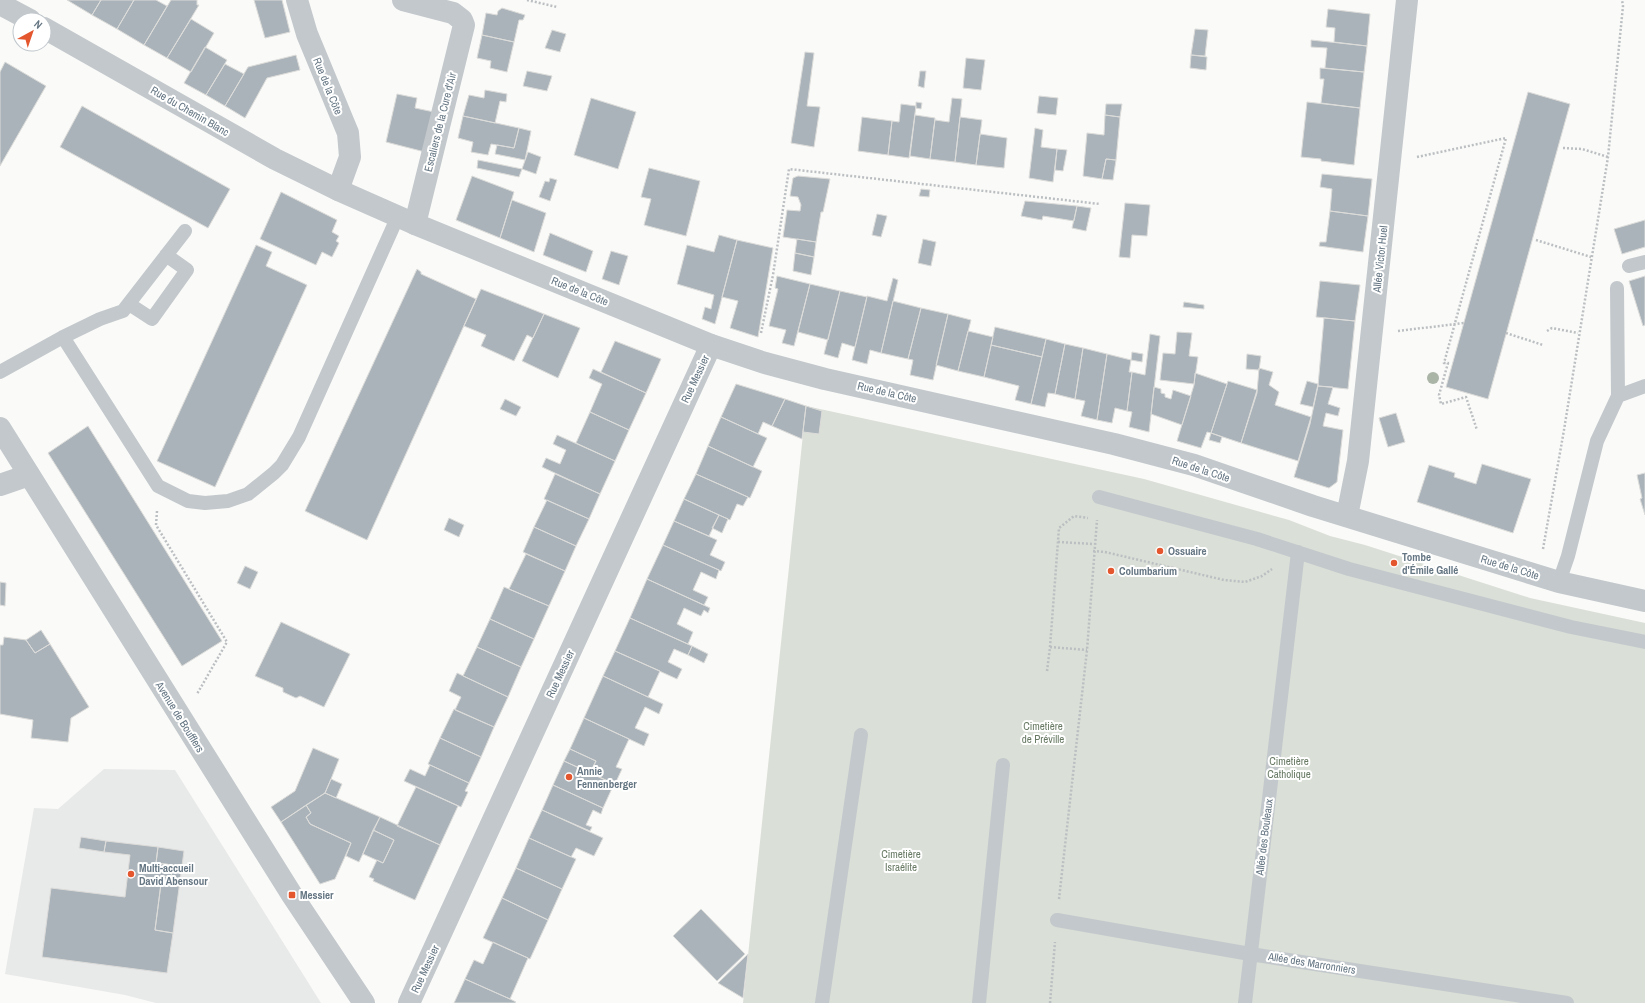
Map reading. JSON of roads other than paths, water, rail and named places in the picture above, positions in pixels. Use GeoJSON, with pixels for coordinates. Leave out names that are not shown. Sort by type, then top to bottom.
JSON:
{"type":"FeatureCollection","features":[{"type":"Feature","properties":{"kind":"street","name":"Rue de la Côte"},"geometry":{"type":"LineString","coordinates":[[297,0],[307,34],[348,133],[350,157],[338,190],[407,220],[711,345],[825,379],[1122,446],[1194,465],[1286,497],[1559,582],[1645,601]]}},
{"type":"Feature","properties":{"kind":"street","name":"Escaliers de la Cure d'Air"},"geometry":{"type":"LineString","coordinates":[[403,0],[453,13],[462,20],[464,25],[463,34],[407,220]]}},
{"type":"Feature","properties":{"kind":"street","name":"Allée Victor Huel"},"geometry":{"type":"LineString","coordinates":[[1347,516],[1358,461],[1407,0]]}},
{"type":"Feature","properties":{"kind":"street"},"geometry":{"type":"LineString","coordinates":[[0,4],[15,12]]}},
{"type":"Feature","properties":{"kind":"street","name":"Rue du Chemin Blanc"},"geometry":{"type":"LineString","coordinates":[[52,33],[275,159],[338,190]]}},
{"type":"Feature","properties":{"kind":"street","name":"Rue Messier"},"geometry":{"type":"LineString","coordinates":[[409,1003],[711,345]]}},
{"type":"Feature","properties":{"kind":"street","name":"Avenue de Boufflers"},"geometry":{"type":"LineString","coordinates":[[0,428],[292,895],[364,1003]]}},
{"type":"Feature","properties":{"kind":"street"},"geometry":{"type":"LineString","coordinates":[[0,485],[29,475]]}},
{"type":"Feature","properties":{"kind":"lane"},"geometry":{"type":"LineString","coordinates":[[63,337],[158,486],[188,501],[205,503],[228,501],[248,494],[282,465],[299,437],[407,220]]}},
{"type":"Feature","properties":{"kind":"lane"},"geometry":{"type":"LineString","coordinates":[[0,372],[63,337],[100,319],[124,311],[185,231]]}},
{"type":"Feature","properties":{"kind":"lane"},"geometry":{"type":"LineString","coordinates":[[129,304],[152,320],[187,270],[166,255]]}},
{"type":"Feature","properties":{"kind":"lane"},"geometry":{"type":"LineString","coordinates":[[1629,266],[1645,262]]}},
{"type":"Feature","properties":{"kind":"lane"},"geometry":{"type":"LineString","coordinates":[[1559,582],[1568,556],[1597,441],[1618,396],[1617,288]]}},
{"type":"Feature","properties":{"kind":"lane"},"geometry":{"type":"LineString","coordinates":[[1618,396],[1645,386]]}},
{"type":"Feature","properties":{"kind":"lane"},"geometry":{"type":"LineString","coordinates":[[1099,497],[1257,539],[1348,569],[1571,627],[1645,642]]}},
{"type":"Feature","properties":{"kind":"lane","name":"Allée des Bouleaux"},"geometry":{"type":"LineString","coordinates":[[1245,1003],[1298,552]]}},
{"type":"Feature","properties":{"kind":"lane"},"geometry":{"type":"LineString","coordinates":[[822,1003],[861,736]]}},
{"type":"Feature","properties":{"kind":"lane"},"geometry":{"type":"LineString","coordinates":[[980,1003],[1003,765]]}},
{"type":"Feature","properties":{"kind":"lane","name":"Allée des Marronniers"},"geometry":{"type":"LineString","coordinates":[[1057,920],[1250,954],[1567,1003]]}},
{"type":"Feature","properties":{"kind":"place","name":"Ossuaire"},"geometry":{"type":"Point","coordinates":[1160,551]}},
{"type":"Feature","properties":{"kind":"place","name":"Tombe d'Émile Gallé"},"geometry":{"type":"Point","coordinates":[1394,563]}},
{"type":"Feature","properties":{"kind":"place","name":"Columbarium"},"geometry":{"type":"Point","coordinates":[1111,571]}},
{"type":"Feature","properties":{"kind":"place","name":"Annie Fennenberger"},"geometry":{"type":"Point","coordinates":[569,777]}},
{"type":"Feature","properties":{"kind":"place","name":"Multi-accueil David Abensour"},"geometry":{"type":"Point","coordinates":[131,874]}},
{"type":"Feature","properties":{"kind":"place","name":"Messier"},"geometry":{"type":"Point","coordinates":[292,895]}},
{"type":"Feature","properties":{"kind":"park label","name":"Cimetière de Préville"},"geometry":{"type":"Point","coordinates":[1043,732]}},
{"type":"Feature","properties":{"kind":"park label","name":"Cimetière Catholique"},"geometry":{"type":"Point","coordinates":[1289,767]}},
{"type":"Feature","properties":{"kind":"park label","name":"Cimetière Israélite"},"geometry":{"type":"Point","coordinates":[901,860]}}]}
